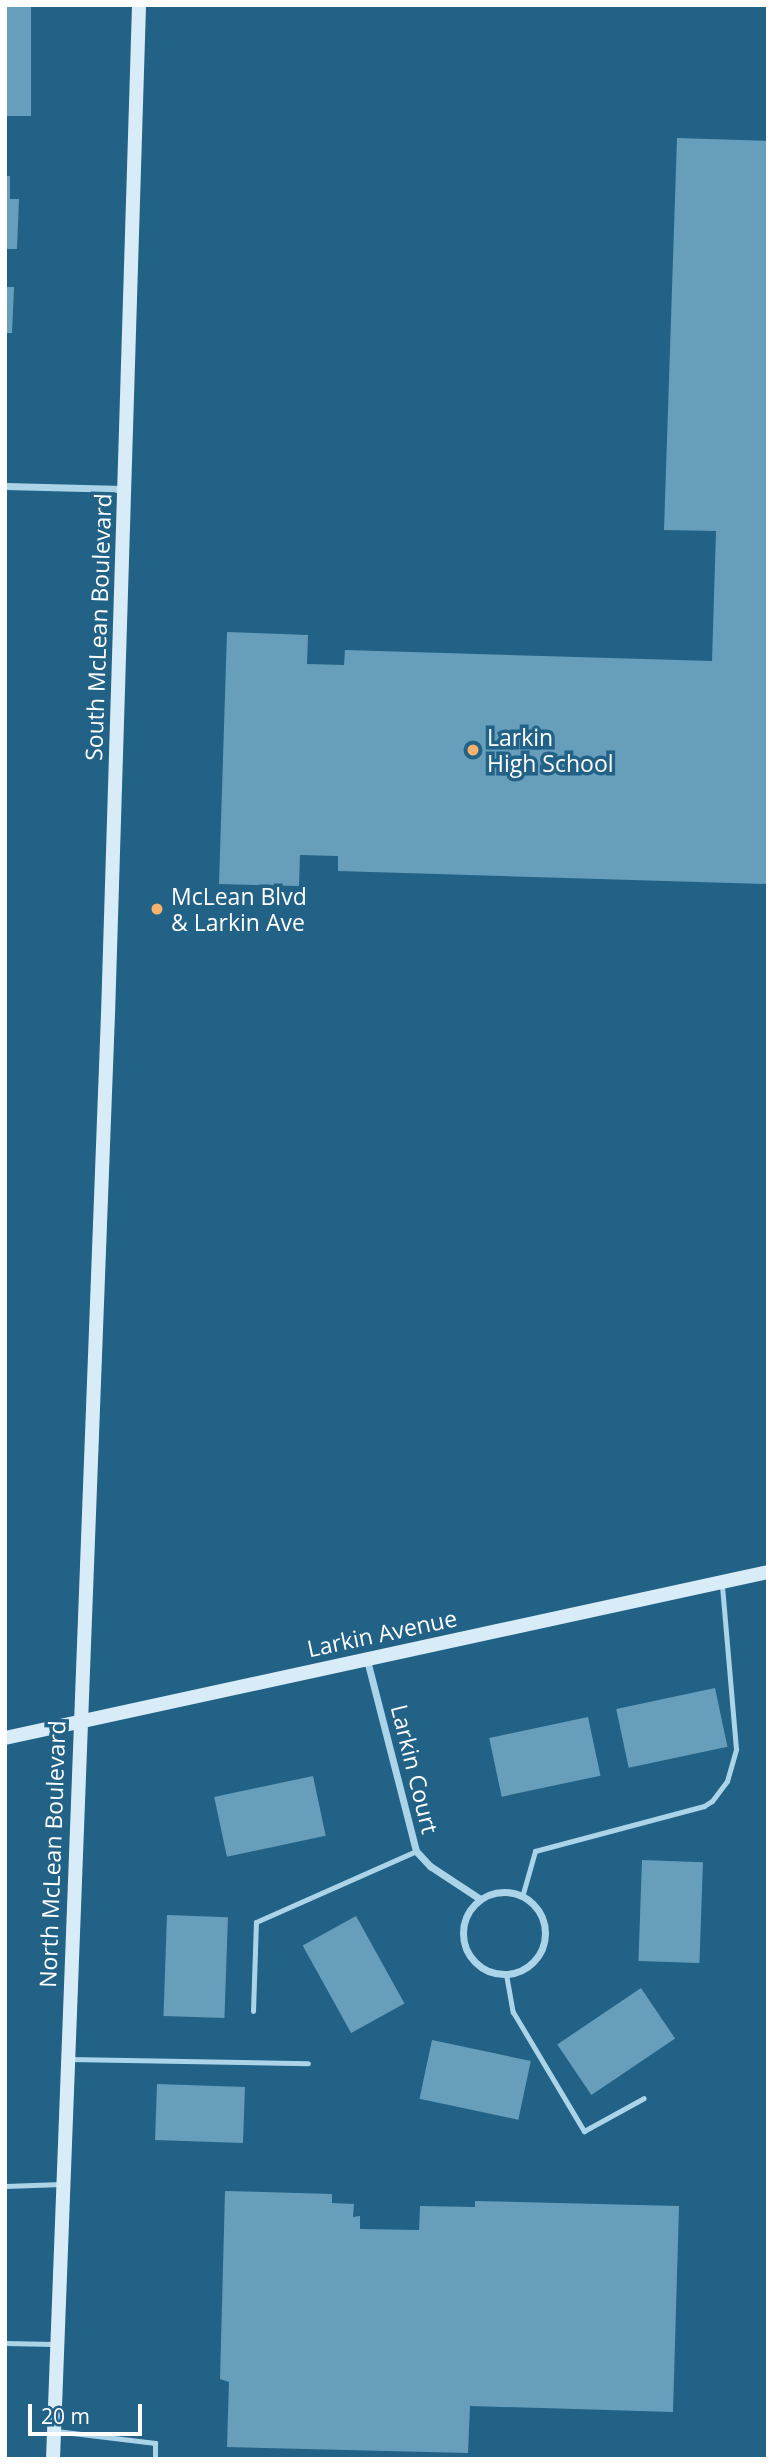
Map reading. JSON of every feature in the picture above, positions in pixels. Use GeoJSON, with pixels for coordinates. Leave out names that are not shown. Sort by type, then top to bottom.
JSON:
{"type":"FeatureCollection","features":[{"type":"Feature","properties":{"kind":"main road","name":"South McLean Boulevard"},"geometry":{"type":"LineString","coordinates":[[97,1251],[126,489],[139,5]]}},
{"type":"Feature","properties":{"kind":"main road","name":"North McLean Boulevard"},"geometry":{"type":"LineString","coordinates":[[53,2459],[97,1251]]}},
{"type":"Feature","properties":{"kind":"main road","name":"Larkin Avenue"},"geometry":{"type":"LineString","coordinates":[[5,1738],[768,1572]]}},
{"type":"Feature","properties":{"kind":"street"},"geometry":{"type":"LineString","coordinates":[[5,486],[126,489]]}},
{"type":"Feature","properties":{"kind":"street","name":"Larkin Court"},"geometry":{"type":"LineString","coordinates":[[367,1660],[416,1852],[430,1866],[480,1899]]}},
{"type":"Feature","properties":{"kind":"street"},"geometry":{"type":"LineString","coordinates":[[505,1892],[522,1897],[538,1910],[544,1923],[543,1948],[526,1968],[506,1974],[485,1970],[474,1962],[466,1950],[463,1922],[480,1899],[505,1892]]}},
{"type":"Feature","properties":{"kind":"lane"},"geometry":{"type":"LineString","coordinates":[[522,1897],[535,1851],[704,1806],[712,1801],[727,1781],[736,1749],[721,1582]]}},
{"type":"Feature","properties":{"kind":"lane"},"geometry":{"type":"LineString","coordinates":[[253,2011],[256,1922],[416,1852]]}},
{"type":"Feature","properties":{"kind":"lane"},"geometry":{"type":"LineString","coordinates":[[506,1974],[513,2012],[584,2131],[644,2098]]}},
{"type":"Feature","properties":{"kind":"lane"},"geometry":{"type":"LineString","coordinates":[[68,2059],[308,2063]]}},
{"type":"Feature","properties":{"kind":"lane"},"geometry":{"type":"LineString","coordinates":[[5,2186],[63,2185]]}},
{"type":"Feature","properties":{"kind":"lane"},"geometry":{"type":"LineString","coordinates":[[5,2343],[58,2344]]}},
{"type":"Feature","properties":{"kind":"lane"},"geometry":{"type":"LineString","coordinates":[[54,2431],[155,2443],[155,2459]]}},
{"type":"Feature","properties":{"kind":"building"},"geometry":{"type":"Polygon","coordinates":[[[5,5],[31,5],[31,116],[5,116],[5,5]]]}},
{"type":"Feature","properties":{"kind":"building","name":"Larkin High School"},"geometry":{"type":"Polygon","coordinates":[[[677,138],[768,141],[768,884],[338,871],[338,856],[300,855],[299,886],[219,884],[227,632],[308,635],[307,664],[344,665],[345,650],[712,661],[716,531],[664,530],[677,138]]]}},
{"type":"Feature","properties":{"kind":"building"},"geometry":{"type":"Polygon","coordinates":[[[5,176],[10,176],[10,199],[19,199],[17,249],[5,249],[5,176]]]}},
{"type":"Feature","properties":{"kind":"building"},"geometry":{"type":"Polygon","coordinates":[[[5,287],[14,287],[12,333],[5,333],[5,287]]]}},
{"type":"Feature","properties":{"kind":"building"},"geometry":{"type":"Polygon","coordinates":[[[715,1688],[727,1747],[629,1768],[616,1709],[715,1688]]]}},
{"type":"Feature","properties":{"kind":"building"},"geometry":{"type":"Polygon","coordinates":[[[588,1717],[600,1776],[502,1797],[489,1738],[588,1717]]]}},
{"type":"Feature","properties":{"kind":"building"},"geometry":{"type":"Polygon","coordinates":[[[313,1776],[326,1836],[227,1857],[214,1797],[313,1776]]]}},
{"type":"Feature","properties":{"kind":"building"},"geometry":{"type":"Polygon","coordinates":[[[642,1860],[703,1862],[699,1963],[638,1961],[642,1860]]]}},
{"type":"Feature","properties":{"kind":"building"},"geometry":{"type":"Polygon","coordinates":[[[167,1915],[228,1917],[224,2018],[163,2016],[167,1915]]]}},
{"type":"Feature","properties":{"kind":"building"},"geometry":{"type":"Polygon","coordinates":[[[356,1916],[404,2003],[351,2033],[303,1946],[356,1916]]]}},
{"type":"Feature","properties":{"kind":"building"},"geometry":{"type":"Polygon","coordinates":[[[641,1988],[675,2039],[591,2095],[557,2044],[641,1988]]]}},
{"type":"Feature","properties":{"kind":"building"},"geometry":{"type":"Polygon","coordinates":[[[432,2040],[531,2061],[518,2120],[420,2099],[432,2040]]]}},
{"type":"Feature","properties":{"kind":"building"},"geometry":{"type":"Polygon","coordinates":[[[157,2084],[245,2087],[243,2143],[155,2140],[157,2084]]]}},
{"type":"Feature","properties":{"kind":"building"},"geometry":{"type":"Polygon","coordinates":[[[225,2191],[332,2194],[332,2203],[354,2204],[353,2217],[360,2216],[360,2229],[419,2230],[420,2206],[475,2207],[475,2201],[679,2206],[673,2412],[470,2406],[468,2453],[227,2447],[229,2382],[220,2379],[225,2191]]]}},
{"type":"Feature","properties":{"kind":"place","name":"Larkin High School"},"geometry":{"type":"Point","coordinates":[473,750]}},
{"type":"Feature","properties":{"kind":"place","name":"McLean Blvd & Larkin Ave"},"geometry":{"type":"Point","coordinates":[157,909]}}]}
